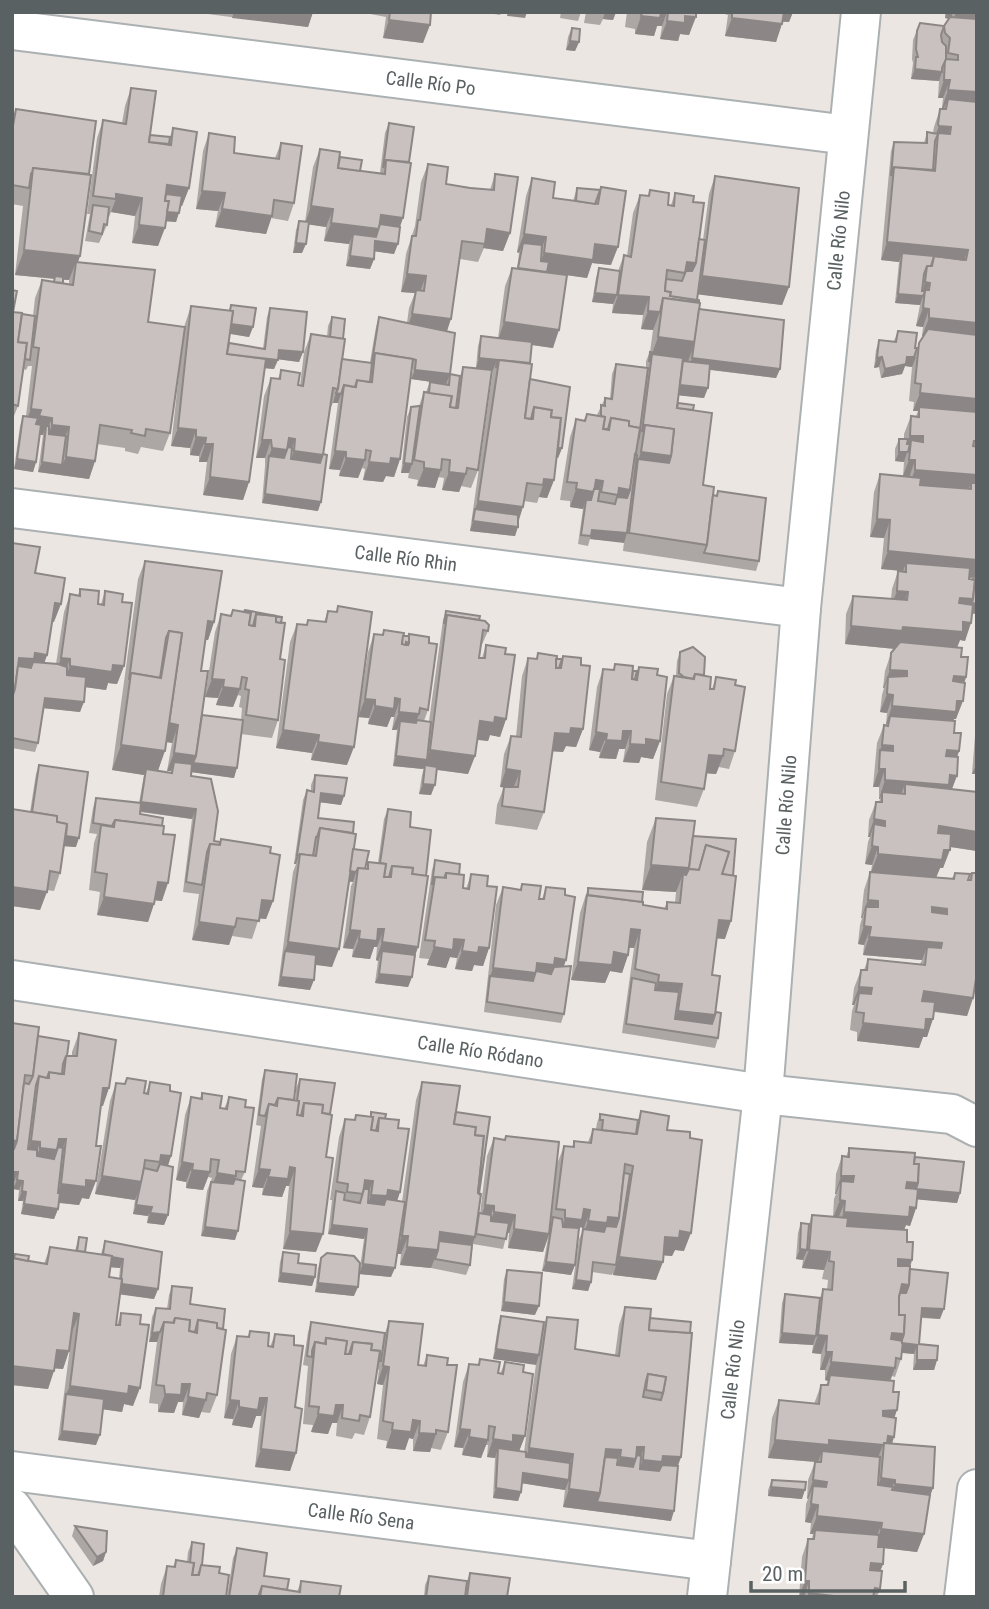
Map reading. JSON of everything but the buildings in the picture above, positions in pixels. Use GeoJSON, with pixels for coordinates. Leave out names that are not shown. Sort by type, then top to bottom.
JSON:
{"type":"FeatureCollection","features":[{"type":"Feature","properties":{"kind":"street","name":"Calle Río Nilo"},"geometry":{"type":"LineString","coordinates":[[709,1579],[763,1094],[801,608],[861,12]]}},
{"type":"Feature","properties":{"kind":"street","name":"Calle Río Po"},"geometry":{"type":"LineString","coordinates":[[12,30],[848,135]]}},
{"type":"Feature","properties":{"kind":"street","name":"Calle Río Rhin"},"geometry":{"type":"LineString","coordinates":[[12,508],[801,608]]}},
{"type":"Feature","properties":{"kind":"street","name":"Calle Río Ródano"},"geometry":{"type":"LineString","coordinates":[[12,980],[763,1094],[964,1120]]}},
{"type":"Feature","properties":{"kind":"street","name":"Calle Río Sena"},"geometry":{"type":"LineString","coordinates":[[12,1471],[709,1579]]}},
{"type":"Feature","properties":{"kind":"street"},"geometry":{"type":"LineString","coordinates":[[964,1597],[977,1489]]}},
{"type":"Feature","properties":{"kind":"street"},"geometry":{"type":"LineString","coordinates":[[14,1516],[74,1597]]}}]}
